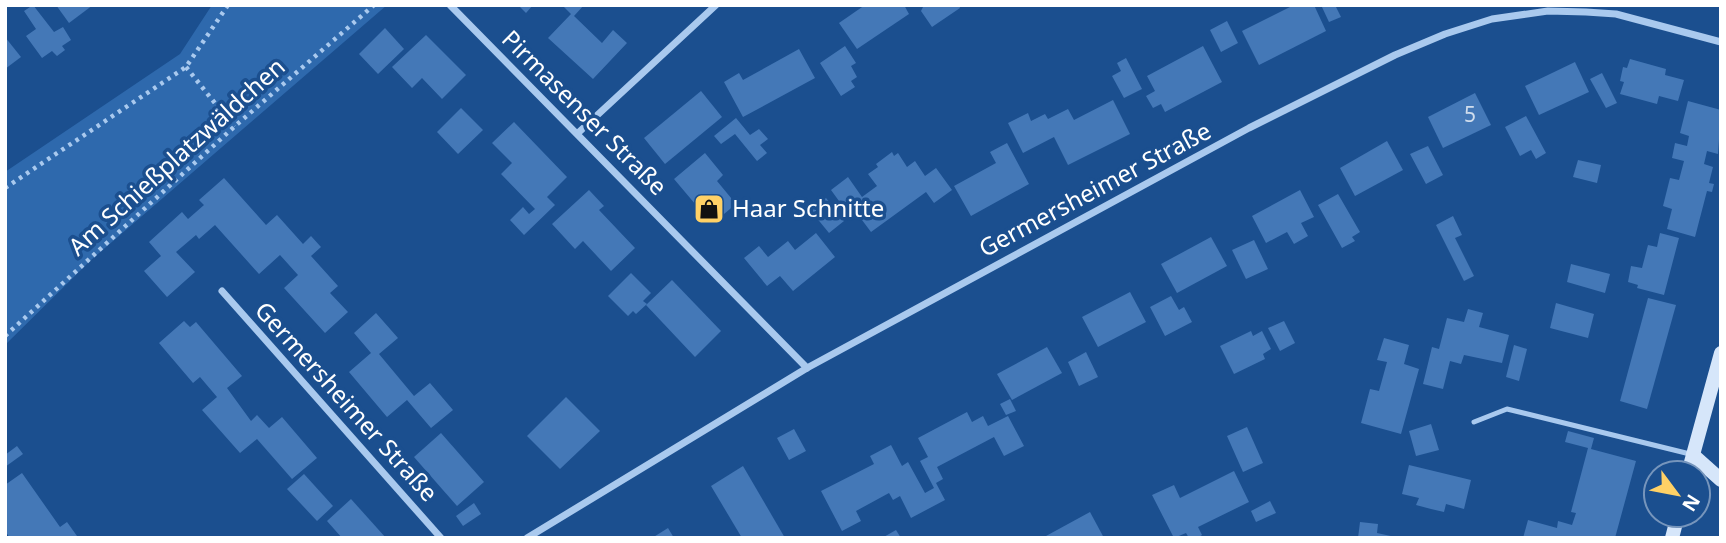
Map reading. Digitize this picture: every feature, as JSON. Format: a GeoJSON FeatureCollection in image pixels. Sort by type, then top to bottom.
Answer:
{"type":"FeatureCollection","features":[{"type":"Feature","properties":{"kind":"main road"},"geometry":{"type":"LineString","coordinates":[[1692,459],[1721,353]]}},
{"type":"Feature","properties":{"kind":"main road"},"geometry":{"type":"LineString","coordinates":[[1693,455],[1721,480]]}},
{"type":"Feature","properties":{"kind":"street","name":"Pirmasenser Straße"},"geometry":{"type":"LineString","coordinates":[[450,5],[579,133],[807,368]]}},
{"type":"Feature","properties":{"kind":"street"},"geometry":{"type":"LineString","coordinates":[[579,133],[716,5]]}},
{"type":"Feature","properties":{"kind":"street","name":"Germersheimer Straße"},"geometry":{"type":"LineString","coordinates":[[527,538],[807,368],[1249,128],[1395,55],[1445,34],[1492,19],[1548,11],[1615,9],[1721,42]]}},
{"type":"Feature","properties":{"kind":"street","name":"Germersheimer Straße"},"geometry":{"type":"LineString","coordinates":[[222,291],[441,538]]}},
{"type":"Feature","properties":{"kind":"lane"},"geometry":{"type":"LineString","coordinates":[[1474,422],[1507,409],[1693,455]]}},
{"type":"Feature","properties":{"kind":"path"},"geometry":{"type":"LineString","coordinates":[[5,188],[186,67],[228,5]]}},
{"type":"Feature","properties":{"kind":"path","name":"Am Schießplatzwäldchen"},"geometry":{"type":"LineString","coordinates":[[5,336],[233,127],[374,5]]}},
{"type":"Feature","properties":{"kind":"path"},"geometry":{"type":"LineString","coordinates":[[186,67],[233,127]]}},
{"type":"Feature","properties":{"kind":"shaded area"},"geometry":{"type":"Polygon","coordinates":[[[212,5],[387,5],[91,260],[5,345],[5,172],[180,54],[212,5]]]}},
{"type":"Feature","properties":{"kind":"building"},"geometry":{"type":"Polygon","coordinates":[[[33,5],[54,32],[63,27],[71,40],[62,46],[65,50],[57,56],[52,51],[42,58],[26,36],[36,29],[24,11],[33,5]]]}},
{"type":"Feature","properties":{"kind":"building"},"geometry":{"type":"Polygon","coordinates":[[[56,5],[93,5],[69,23],[56,5]]]}},
{"type":"Feature","properties":{"kind":"building"},"geometry":{"type":"Polygon","coordinates":[[[518,5],[533,5],[526,13],[518,5]]]}},
{"type":"Feature","properties":{"kind":"building"},"geometry":{"type":"Polygon","coordinates":[[[562,5],[584,5],[574,16],[602,43],[613,30],[627,43],[593,79],[548,38],[571,14],[562,5]]]}},
{"type":"Feature","properties":{"kind":"building"},"geometry":{"type":"Polygon","coordinates":[[[865,5],[904,5],[909,14],[857,49],[839,23],[865,5]]]}},
{"type":"Feature","properties":{"kind":"building"},"geometry":{"type":"Polygon","coordinates":[[[924,5],[959,5],[960,8],[932,27],[921,11],[924,5]]]}},
{"type":"Feature","properties":{"kind":"building"},"geometry":{"type":"Polygon","coordinates":[[[1294,5],[1314,5],[1326,31],[1259,65],[1242,31],[1294,5]]]}},
{"type":"Feature","properties":{"kind":"building"},"geometry":{"type":"Polygon","coordinates":[[[1321,5],[1335,5],[1341,17],[1329,22],[1321,5]]]}},
{"type":"Feature","properties":{"kind":"building"},"geometry":{"type":"Polygon","coordinates":[[[1227,21],[1238,43],[1221,52],[1210,30],[1227,21]]]}},
{"type":"Feature","properties":{"kind":"building"},"geometry":{"type":"Polygon","coordinates":[[[385,28],[404,49],[378,74],[359,54],[385,28]]]}},
{"type":"Feature","properties":{"kind":"building"},"geometry":{"type":"Polygon","coordinates":[[[426,35],[466,75],[442,99],[422,78],[412,88],[392,67],[426,35]]]}},
{"type":"Feature","properties":{"kind":"building"},"geometry":{"type":"Polygon","coordinates":[[[5,37],[21,57],[5,69],[5,37]]]}},
{"type":"Feature","properties":{"kind":"building"},"geometry":{"type":"Polygon","coordinates":[[[845,46],[856,63],[851,66],[857,77],[851,81],[855,87],[841,96],[820,63],[845,46]]]}},
{"type":"Feature","properties":{"kind":"building"},"geometry":{"type":"Polygon","coordinates":[[[1203,46],[1222,82],[1165,112],[1161,104],[1153,108],[1146,96],[1155,91],[1147,76],[1203,46]]]}},
{"type":"Feature","properties":{"kind":"building"},"geometry":{"type":"Polygon","coordinates":[[[799,49],[815,78],[743,117],[724,82],[739,73],[743,80],[799,49]]]}},
{"type":"Feature","properties":{"kind":"building"},"geometry":{"type":"Polygon","coordinates":[[[1126,58],[1142,89],[1124,98],[1112,76],[1121,71],[1117,63],[1126,58]]]}},
{"type":"Feature","properties":{"kind":"building"},"geometry":{"type":"Polygon","coordinates":[[[1630,59],[1666,69],[1665,75],[1684,80],[1678,101],[1659,96],[1657,104],[1620,94],[1624,82],[1620,81],[1623,67],[1627,68],[1630,59]]]}},
{"type":"Feature","properties":{"kind":"building"},"geometry":{"type":"Polygon","coordinates":[[[1575,62],[1589,92],[1539,115],[1525,86],[1575,62]]]}},
{"type":"Feature","properties":{"kind":"building"},"geometry":{"type":"Polygon","coordinates":[[[1602,73],[1617,103],[1606,108],[1590,79],[1602,73]]]}},
{"type":"Feature","properties":{"kind":"building"},"geometry":{"type":"Polygon","coordinates":[[[701,91],[722,117],[665,164],[644,138],[701,91]]]}},
{"type":"Feature","properties":{"kind":"building"},"geometry":{"type":"Polygon","coordinates":[[[1475,93],[1491,125],[1443,148],[1428,117],[1475,93]]]}},
{"type":"Feature","properties":{"kind":"building"},"geometry":{"type":"Polygon","coordinates":[[[1113,100],[1130,134],[1068,165],[1054,137],[1023,153],[1008,123],[1028,113],[1031,121],[1045,114],[1048,119],[1068,109],[1074,120],[1113,100]]]}},
{"type":"Feature","properties":{"kind":"building"},"geometry":{"type":"Polygon","coordinates":[[[1688,101],[1721,110],[1718,154],[1707,151],[1704,164],[1713,167],[1709,183],[1714,184],[1712,192],[1707,191],[1695,237],[1667,229],[1672,209],[1663,206],[1670,178],[1679,180],[1684,161],[1672,158],[1675,143],[1687,146],[1689,136],[1680,133],[1688,101]]]}},
{"type":"Feature","properties":{"kind":"building"},"geometry":{"type":"Polygon","coordinates":[[[461,108],[483,130],[458,154],[437,132],[461,108]]]}},
{"type":"Feature","properties":{"kind":"building"},"geometry":{"type":"Polygon","coordinates":[[[1526,116],[1546,153],[1536,159],[1531,150],[1520,156],[1505,127],[1526,116]]]}},
{"type":"Feature","properties":{"kind":"building"},"geometry":{"type":"Polygon","coordinates":[[[736,118],[750,135],[759,129],[768,139],[760,145],[767,153],[757,161],[735,134],[721,144],[714,136],[736,118]]]}},
{"type":"Feature","properties":{"kind":"building"},"geometry":{"type":"Polygon","coordinates":[[[514,122],[567,177],[547,197],[555,205],[524,235],[510,220],[523,207],[529,214],[535,209],[501,174],[512,163],[492,143],[514,122]]]}},
{"type":"Feature","properties":{"kind":"building"},"geometry":{"type":"Polygon","coordinates":[[[1387,141],[1403,170],[1355,196],[1340,168],[1387,141]]]}},
{"type":"Feature","properties":{"kind":"building"},"geometry":{"type":"Polygon","coordinates":[[[1007,143],[1029,184],[971,216],[954,186],[996,163],[990,152],[1007,143]]]}},
{"type":"Feature","properties":{"kind":"building"},"geometry":{"type":"Polygon","coordinates":[[[1428,146],[1443,175],[1426,184],[1410,154],[1428,146]]]}},
{"type":"Feature","properties":{"kind":"building"},"geometry":{"type":"Polygon","coordinates":[[[892,152],[894,156],[898,153],[907,167],[915,161],[925,176],[936,168],[952,190],[934,203],[926,192],[871,232],[853,208],[847,212],[831,190],[848,177],[862,197],[877,186],[868,174],[892,152]]]}},
{"type":"Feature","properties":{"kind":"building"},"geometry":{"type":"Polygon","coordinates":[[[705,153],[723,175],[717,181],[736,204],[712,224],[674,179],[705,153]]]}},
{"type":"Feature","properties":{"kind":"building"},"geometry":{"type":"Polygon","coordinates":[[[1578,160],[1601,165],[1597,183],[1573,177],[1578,160]]]}},
{"type":"Feature","properties":{"kind":"building"},"geometry":{"type":"Polygon","coordinates":[[[224,178],[266,225],[277,215],[303,244],[311,236],[321,247],[311,256],[338,286],[330,293],[348,312],[325,333],[284,288],[298,275],[280,255],[259,274],[215,225],[199,239],[196,235],[176,252],[195,272],[167,297],[144,271],[161,256],[149,242],[182,212],[188,219],[204,205],[199,200],[224,178]]]}},
{"type":"Feature","properties":{"kind":"building"},"geometry":{"type":"Polygon","coordinates":[[[589,190],[604,206],[599,210],[635,248],[611,271],[583,241],[575,249],[552,224],[589,190]]]}},
{"type":"Feature","properties":{"kind":"building"},"geometry":{"type":"Polygon","coordinates":[[[1300,190],[1314,217],[1301,223],[1308,236],[1294,244],[1287,232],[1266,243],[1252,216],[1300,190]]]}},
{"type":"Feature","properties":{"kind":"building"},"geometry":{"type":"Polygon","coordinates":[[[1338,194],[1360,232],[1352,237],[1355,241],[1342,248],[1318,205],[1338,194]]]}},
{"type":"Feature","properties":{"kind":"building"},"geometry":{"type":"Polygon","coordinates":[[[826,198],[844,221],[829,233],[811,211],[826,198]]]}},
{"type":"Feature","properties":{"kind":"building"},"geometry":{"type":"Polygon","coordinates":[[[1453,216],[1462,235],[1455,238],[1474,276],[1464,281],[1436,225],[1453,216]]]}},
{"type":"Feature","properties":{"kind":"building"},"geometry":{"type":"Polygon","coordinates":[[[816,233],[835,257],[793,291],[780,276],[767,286],[744,258],[759,246],[768,257],[788,241],[795,250],[816,233]]]}},
{"type":"Feature","properties":{"kind":"building"},"geometry":{"type":"Polygon","coordinates":[[[1660,233],[1679,238],[1664,295],[1637,288],[1638,285],[1628,282],[1631,266],[1642,268],[1648,245],[1657,247],[1660,233]]]}},
{"type":"Feature","properties":{"kind":"building"},"geometry":{"type":"Polygon","coordinates":[[[1211,237],[1227,266],[1177,293],[1161,264],[1211,237]]]}},
{"type":"Feature","properties":{"kind":"building"},"geometry":{"type":"Polygon","coordinates":[[[1254,240],[1268,269],[1246,279],[1232,250],[1254,240]]]}},
{"type":"Feature","properties":{"kind":"building"},"geometry":{"type":"Polygon","coordinates":[[[1571,264],[1610,274],[1605,293],[1567,282],[1571,264]]]}},
{"type":"Feature","properties":{"kind":"building"},"geometry":{"type":"Polygon","coordinates":[[[631,273],[651,293],[643,301],[647,304],[636,314],[633,311],[628,316],[608,296],[631,273]]]}},
{"type":"Feature","properties":{"kind":"building"},"geometry":{"type":"Polygon","coordinates":[[[672,280],[721,331],[695,357],[646,305],[672,280]]]}},
{"type":"Feature","properties":{"kind":"building"},"geometry":{"type":"Polygon","coordinates":[[[1130,292],[1146,322],[1098,347],[1082,317],[1130,292]]]}},
{"type":"Feature","properties":{"kind":"building"},"geometry":{"type":"Polygon","coordinates":[[[1171,296],[1179,310],[1184,307],[1192,322],[1165,336],[1150,307],[1171,296]]]}},
{"type":"Feature","properties":{"kind":"building"},"geometry":{"type":"Polygon","coordinates":[[[1648,298],[1676,305],[1647,409],[1620,401],[1648,298]]]}},
{"type":"Feature","properties":{"kind":"building"},"geometry":{"type":"Polygon","coordinates":[[[1556,303],[1594,314],[1588,338],[1550,328],[1556,303]]]}},
{"type":"Feature","properties":{"kind":"building"},"geometry":{"type":"Polygon","coordinates":[[[1468,309],[1483,313],[1479,327],[1509,335],[1502,363],[1464,355],[1461,364],[1450,361],[1443,389],[1423,384],[1432,347],[1439,349],[1447,318],[1464,322],[1468,309]]]}},
{"type":"Feature","properties":{"kind":"building"},"geometry":{"type":"Polygon","coordinates":[[[376,313],[398,338],[379,354],[414,396],[430,383],[453,410],[431,428],[407,400],[387,417],[349,372],[371,353],[354,333],[376,313]]]}},
{"type":"Feature","properties":{"kind":"building"},"geometry":{"type":"Polygon","coordinates":[[[184,321],[190,327],[196,322],[242,376],[227,388],[251,421],[257,415],[269,428],[282,417],[317,458],[292,479],[257,439],[240,453],[202,410],[217,397],[200,377],[193,383],[159,343],[184,321]]]}},
{"type":"Feature","properties":{"kind":"building"},"geometry":{"type":"Polygon","coordinates":[[[1284,321],[1295,343],[1280,351],[1268,328],[1284,321]]]}},
{"type":"Feature","properties":{"kind":"building"},"geometry":{"type":"Polygon","coordinates":[[[1251,331],[1253,336],[1262,331],[1271,349],[1263,354],[1265,359],[1234,374],[1220,346],[1251,331]]]}},
{"type":"Feature","properties":{"kind":"building"},"geometry":{"type":"Polygon","coordinates":[[[1384,338],[1409,345],[1404,364],[1419,369],[1401,434],[1361,423],[1370,389],[1379,391],[1387,362],[1377,360],[1384,338]]]}},
{"type":"Feature","properties":{"kind":"building"},"geometry":{"type":"Polygon","coordinates":[[[1514,345],[1527,349],[1519,381],[1506,377],[1514,345]]]}},
{"type":"Feature","properties":{"kind":"building"},"geometry":{"type":"Polygon","coordinates":[[[1047,347],[1062,373],[1012,400],[997,374],[1047,347]]]}},
{"type":"Feature","properties":{"kind":"building"},"geometry":{"type":"Polygon","coordinates":[[[1086,352],[1098,377],[1079,386],[1068,362],[1086,352]]]}},
{"type":"Feature","properties":{"kind":"building"},"geometry":{"type":"Polygon","coordinates":[[[566,397],[600,431],[560,469],[527,436],[566,397]]]}},
{"type":"Feature","properties":{"kind":"building"},"geometry":{"type":"Polygon","coordinates":[[[1010,399],[1016,411],[1006,415],[1000,404],[1010,399]]]}},
{"type":"Feature","properties":{"kind":"building"},"geometry":{"type":"Polygon","coordinates":[[[967,412],[972,422],[983,416],[988,426],[1008,416],[1024,446],[1004,456],[994,437],[937,467],[943,479],[936,483],[945,500],[911,518],[900,496],[893,500],[889,493],[856,511],[861,521],[842,531],[821,491],[874,464],[870,456],[891,445],[902,466],[908,462],[925,493],[934,488],[920,461],[928,457],[918,438],[967,412]]]}},
{"type":"Feature","properties":{"kind":"building"},"geometry":{"type":"Polygon","coordinates":[[[1431,424],[1439,450],[1416,456],[1409,431],[1431,424]]]}},
{"type":"Feature","properties":{"kind":"building"},"geometry":{"type":"Polygon","coordinates":[[[1247,427],[1263,463],[1243,472],[1227,436],[1247,427]]]}},
{"type":"Feature","properties":{"kind":"building"},"geometry":{"type":"Polygon","coordinates":[[[794,429],[806,451],[789,460],[777,438],[794,429]]]}},
{"type":"Feature","properties":{"kind":"building"},"geometry":{"type":"Polygon","coordinates":[[[1568,431],[1594,438],[1591,449],[1636,461],[1615,538],[1523,538],[1528,520],[1557,528],[1558,521],[1572,525],[1576,513],[1571,512],[1588,448],[1565,442],[1568,431]]]}},
{"type":"Feature","properties":{"kind":"building"},"geometry":{"type":"Polygon","coordinates":[[[441,433],[484,482],[457,506],[414,457],[441,433]]]}},
{"type":"Feature","properties":{"kind":"building"},"geometry":{"type":"Polygon","coordinates":[[[17,446],[23,454],[5,467],[5,455],[17,446]]]}},
{"type":"Feature","properties":{"kind":"building"},"geometry":{"type":"Polygon","coordinates":[[[1409,465],[1471,480],[1464,509],[1446,504],[1444,512],[1431,509],[1416,505],[1419,498],[1402,494],[1409,465]]]}},
{"type":"Feature","properties":{"kind":"building"},"geometry":{"type":"Polygon","coordinates":[[[743,466],[785,538],[742,538],[711,486],[743,466]]]}},
{"type":"Feature","properties":{"kind":"building"},"geometry":{"type":"Polygon","coordinates":[[[1234,471],[1249,502],[1198,527],[1202,535],[1197,538],[1189,538],[1186,533],[1174,538],[1152,495],[1174,485],[1180,498],[1234,471]]]}},
{"type":"Feature","properties":{"kind":"building"},"geometry":{"type":"Polygon","coordinates":[[[22,473],[60,527],[67,522],[77,536],[10,538],[5,531],[5,485],[22,473]]]}},
{"type":"Feature","properties":{"kind":"building"},"geometry":{"type":"Polygon","coordinates":[[[304,474],[333,506],[317,521],[287,489],[304,474]]]}},
{"type":"Feature","properties":{"kind":"building"},"geometry":{"type":"Polygon","coordinates":[[[351,499],[386,538],[342,538],[327,521],[351,499]]]}},
{"type":"Feature","properties":{"kind":"building"},"geometry":{"type":"Polygon","coordinates":[[[1270,501],[1276,513],[1256,522],[1251,511],[1270,501]]]}},
{"type":"Feature","properties":{"kind":"building"},"geometry":{"type":"Polygon","coordinates":[[[474,503],[481,514],[463,526],[456,516],[474,503]]]}},
{"type":"Feature","properties":{"kind":"building"},"geometry":{"type":"Polygon","coordinates":[[[1090,512],[1104,538],[1047,538],[1046,536],[1090,512]]]}},
{"type":"Feature","properties":{"kind":"building"},"geometry":{"type":"Polygon","coordinates":[[[1360,522],[1378,524],[1377,533],[1400,538],[1358,538],[1360,522]]]}},
{"type":"Feature","properties":{"kind":"building"},"geometry":{"type":"Polygon","coordinates":[[[668,528],[674,538],[652,538],[668,528]]]}},
{"type":"Feature","properties":{"kind":"building"},"geometry":{"type":"Polygon","coordinates":[[[896,530],[901,538],[882,538],[896,530]]]}},
{"type":"Feature","properties":{"kind":"place","name":"Haar Schnitte"},"geometry":{"type":"Point","coordinates":[709,209]}}]}
